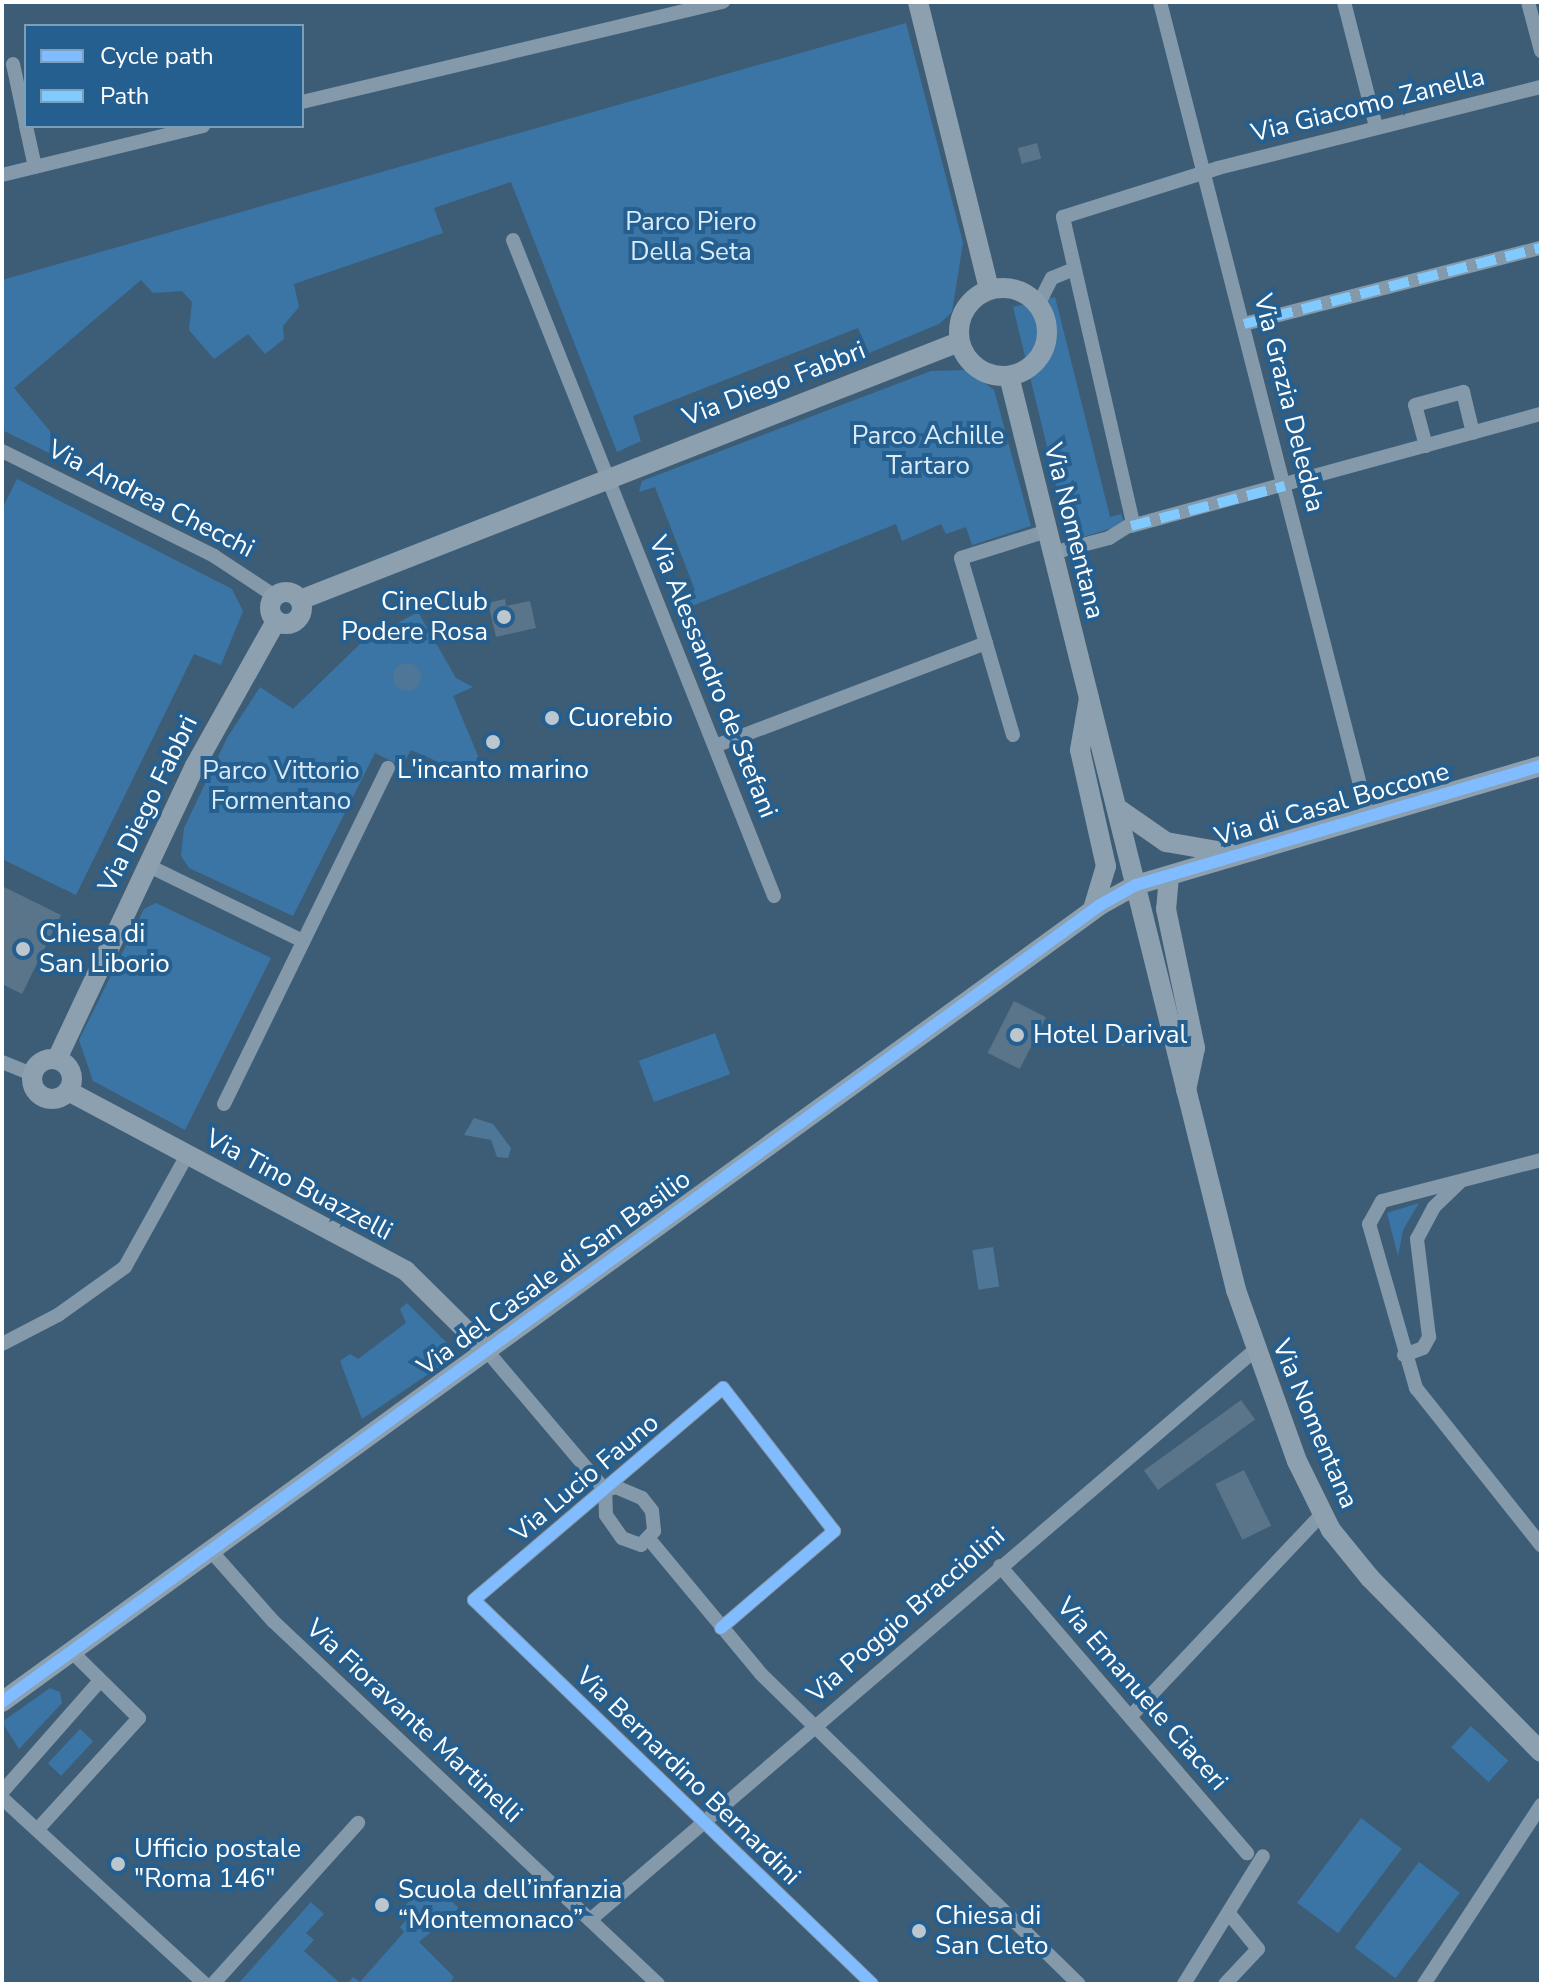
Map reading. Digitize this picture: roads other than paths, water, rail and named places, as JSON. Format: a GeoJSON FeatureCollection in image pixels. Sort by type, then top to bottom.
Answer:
{"type":"FeatureCollection","features":[{"type":"Feature","properties":{"kind":"street"},"geometry":{"type":"LineString","coordinates":[[304,102],[723,2]]}},
{"type":"Feature","properties":{"kind":"street"},"geometry":{"type":"LineString","coordinates":[[918,2],[989,289]]}},
{"type":"Feature","properties":{"kind":"street","name":"Via Grazia Deledda"},"geometry":{"type":"LineString","coordinates":[[1160,2],[1208,172],[1368,816]]}},
{"type":"Feature","properties":{"kind":"street"},"geometry":{"type":"LineString","coordinates":[[1344,2],[1376,127]]}},
{"type":"Feature","properties":{"kind":"street"},"geometry":{"type":"LineString","coordinates":[[1528,2],[1541,51]]}},
{"type":"Feature","properties":{"kind":"street"},"geometry":{"type":"LineString","coordinates":[[13,64],[24,116]]}},
{"type":"Feature","properties":{"kind":"street","name":"Via Giacomo Zanella"},"geometry":{"type":"LineString","coordinates":[[1074,269],[1063,217],[1208,172],[1541,87]]}},
{"type":"Feature","properties":{"kind":"street"},"geometry":{"type":"LineString","coordinates":[[27,128],[35,167]]}},
{"type":"Feature","properties":{"kind":"street"},"geometry":{"type":"LineString","coordinates":[[2,175],[195,128]]}},
{"type":"Feature","properties":{"kind":"street"},"geometry":{"type":"LineString","coordinates":[[513,240],[607,476]]}},
{"type":"Feature","properties":{"kind":"street"},"geometry":{"type":"LineString","coordinates":[[1244,324],[1541,248]]}},
{"type":"Feature","properties":{"kind":"street"},"geometry":{"type":"LineString","coordinates":[[1038,305],[1052,278],[1074,269],[1131,526]]}},
{"type":"Feature","properties":{"kind":"street"},"geometry":{"type":"LineString","coordinates":[[1011,288],[1038,305],[1046,324],[1045,345],[1034,363],[1009,376],[975,366],[959,342],[965,309],[989,289],[1011,288]]}},
{"type":"Feature","properties":{"kind":"street","name":"Via Diego Fabbri"},"geometry":{"type":"LineString","coordinates":[[300,600],[607,476],[959,342]]}},
{"type":"Feature","properties":{"kind":"street","name":"Via Nomentana"},"geometry":{"type":"LineString","coordinates":[[1009,376],[1186,1090],[1255,1350],[1322,1514],[1380,1589],[1541,1752]]}},
{"type":"Feature","properties":{"kind":"street"},"geometry":{"type":"LineString","coordinates":[[1426,446],[1415,405],[1463,392],[1473,433]]}},
{"type":"Feature","properties":{"kind":"street"},"geometry":{"type":"LineString","coordinates":[[1052,553],[1131,526],[1541,414]]}},
{"type":"Feature","properties":{"kind":"street","name":"Via Andrea Checchi"},"geometry":{"type":"LineString","coordinates":[[2,451],[221,560],[275,596]]}},
{"type":"Feature","properties":{"kind":"street","name":"Via Alessandro de Stefani"},"geometry":{"type":"LineString","coordinates":[[607,476],[774,896]]}},
{"type":"Feature","properties":{"kind":"street"},"geometry":{"type":"LineString","coordinates":[[1013,735],[961,558],[1047,531]]}},
{"type":"Feature","properties":{"kind":"street"},"geometry":{"type":"LineString","coordinates":[[288,592],[300,600],[295,621],[276,621],[270,611],[275,596],[288,592]]}},
{"type":"Feature","properties":{"kind":"street","name":"Via Diego Fabbri"},"geometry":{"type":"LineString","coordinates":[[57,1059],[147,865],[234,689],[276,621]]}},
{"type":"Feature","properties":{"kind":"street"},"geometry":{"type":"LineString","coordinates":[[715,746],[986,643]]}},
{"type":"Feature","properties":{"kind":"street","name":"Via Nomentana"},"geometry":{"type":"LineString","coordinates":[[1089,698],[1080,750],[1106,866],[1093,909]]}},
{"type":"Feature","properties":{"kind":"street","name":"Via di Casal Boccone"},"geometry":{"type":"LineString","coordinates":[[1136,885],[1541,766]]}},
{"type":"Feature","properties":{"kind":"street"},"geometry":{"type":"LineString","coordinates":[[224,1104],[388,768]]}},
{"type":"Feature","properties":{"kind":"street","name":"Via di Casal Boccone"},"geometry":{"type":"LineString","coordinates":[[1116,806],[1166,842],[1237,854]]}},
{"type":"Feature","properties":{"kind":"street"},"geometry":{"type":"LineString","coordinates":[[147,865],[303,941]]}},
{"type":"Feature","properties":{"kind":"street","name":"Via Nomentana"},"geometry":{"type":"LineString","coordinates":[[1169,876],[1165,903],[1195,1048],[1186,1090]]}},
{"type":"Feature","properties":{"kind":"street","name":"Via del Casale di San Basilio"},"geometry":{"type":"LineString","coordinates":[[2,1702],[1093,909],[1136,885]]}},
{"type":"Feature","properties":{"kind":"street"},"geometry":{"type":"LineString","coordinates":[[57,1059],[70,1071],[68,1091],[45,1098],[33,1087],[32,1074],[46,1060],[57,1059]]}},
{"type":"Feature","properties":{"kind":"street"},"geometry":{"type":"LineString","coordinates":[[2,1062],[32,1074]]}},
{"type":"Feature","properties":{"kind":"street","name":"Via Tino Buazzelli"},"geometry":{"type":"LineString","coordinates":[[68,1091],[406,1271],[487,1351]]}},
{"type":"Feature","properties":{"kind":"street"},"geometry":{"type":"LineString","coordinates":[[2,1344],[58,1315],[125,1267],[187,1155]]}},
{"type":"Feature","properties":{"kind":"street"},"geometry":{"type":"LineString","coordinates":[[1541,1160],[1465,1178],[1372,1210],[1369,1227],[1404,1355],[1419,1393],[1541,1545]]}},
{"type":"Feature","properties":{"kind":"street"},"geometry":{"type":"LineString","coordinates":[[1404,1355],[1423,1348],[1429,1337],[1417,1239],[1434,1207],[1465,1178]]}},
{"type":"Feature","properties":{"kind":"street","name":"Via Poggio Bracciolini"},"geometry":{"type":"LineString","coordinates":[[590,1920],[1255,1350]]}},
{"type":"Feature","properties":{"kind":"street"},"geometry":{"type":"LineString","coordinates":[[487,1351],[605,1490],[603,1508],[622,1538],[636,1545],[649,1539],[656,1522],[642,1498],[623,1489],[605,1490]]}},
{"type":"Feature","properties":{"kind":"street","name":"Via Lucio Fauno"},"geometry":{"type":"LineString","coordinates":[[474,1600],[723,1388],[834,1531],[721,1628]]}},
{"type":"Feature","properties":{"kind":"street"},"geometry":{"type":"LineString","coordinates":[[1131,1716],[1322,1514]]}},
{"type":"Feature","properties":{"kind":"street"},"geometry":{"type":"LineString","coordinates":[[649,1539],[721,1628],[813,1727],[1079,1984]]}},
{"type":"Feature","properties":{"kind":"street","name":"Via Fioravante Martinelli"},"geometry":{"type":"LineString","coordinates":[[211,1551],[273,1621],[658,1984]]}},
{"type":"Feature","properties":{"kind":"street","name":"Via Emanuele Ciaceri"},"geometry":{"type":"LineString","coordinates":[[1000,1566],[1247,1853]]}},
{"type":"Feature","properties":{"kind":"street","name":"Via Bernardino Bernardini"},"geometry":{"type":"LineString","coordinates":[[474,1600],[872,1984]]}},
{"type":"Feature","properties":{"kind":"street"},"geometry":{"type":"LineString","coordinates":[[38,1829],[139,1718],[72,1652]]}},
{"type":"Feature","properties":{"kind":"street"},"geometry":{"type":"LineString","coordinates":[[2,1792],[100,1681]]}},
{"type":"Feature","properties":{"kind":"street"},"geometry":{"type":"LineString","coordinates":[[2,1798],[205,1984]]}},
{"type":"Feature","properties":{"kind":"street"},"geometry":{"type":"LineString","coordinates":[[1424,1984],[1541,1805]]}},
{"type":"Feature","properties":{"kind":"street"},"geometry":{"type":"LineString","coordinates":[[213,1984],[358,1823]]}},
{"type":"Feature","properties":{"kind":"street"},"geometry":{"type":"LineString","coordinates":[[1184,1984],[1231,1916],[1263,1856]]}},
{"type":"Feature","properties":{"kind":"street"},"geometry":{"type":"LineString","coordinates":[[1225,1984],[1258,1949],[1231,1916]]}},
{"type":"Feature","properties":{"kind":"place","name":"CineClub Podere Rosa"},"geometry":{"type":"Point","coordinates":[504,617]}},
{"type":"Feature","properties":{"kind":"place","name":"Cuorebio"},"geometry":{"type":"Point","coordinates":[552,718]}},
{"type":"Feature","properties":{"kind":"place","name":"L'incanto marino"},"geometry":{"type":"Point","coordinates":[493,742]}},
{"type":"Feature","properties":{"kind":"place","name":"Chiesa di San Liborio"},"geometry":{"type":"Point","coordinates":[23,949]}},
{"type":"Feature","properties":{"kind":"place","name":"Hotel Darival"},"geometry":{"type":"Point","coordinates":[1017,1035]}},
{"type":"Feature","properties":{"kind":"place","name":"Ufficio postale \"Roma 146\""},"geometry":{"type":"Point","coordinates":[118,1864]}},
{"type":"Feature","properties":{"kind":"place","name":"Scuola dell’infanzia “Montemonaco”"},"geometry":{"type":"Point","coordinates":[382,1905]}},
{"type":"Feature","properties":{"kind":"place","name":"Chiesa di San Cleto"},"geometry":{"type":"Point","coordinates":[919,1931]}},
{"type":"Feature","properties":{"kind":"park label","name":"Parco Piero Della Seta"},"geometry":{"type":"Point","coordinates":[691,237]}},
{"type":"Feature","properties":{"kind":"park label","name":"Parco Achille Tartaro"},"geometry":{"type":"Point","coordinates":[928,451]}},
{"type":"Feature","properties":{"kind":"park label","name":"Parco Vittorio Formentano"},"geometry":{"type":"Point","coordinates":[281,786]}}]}
